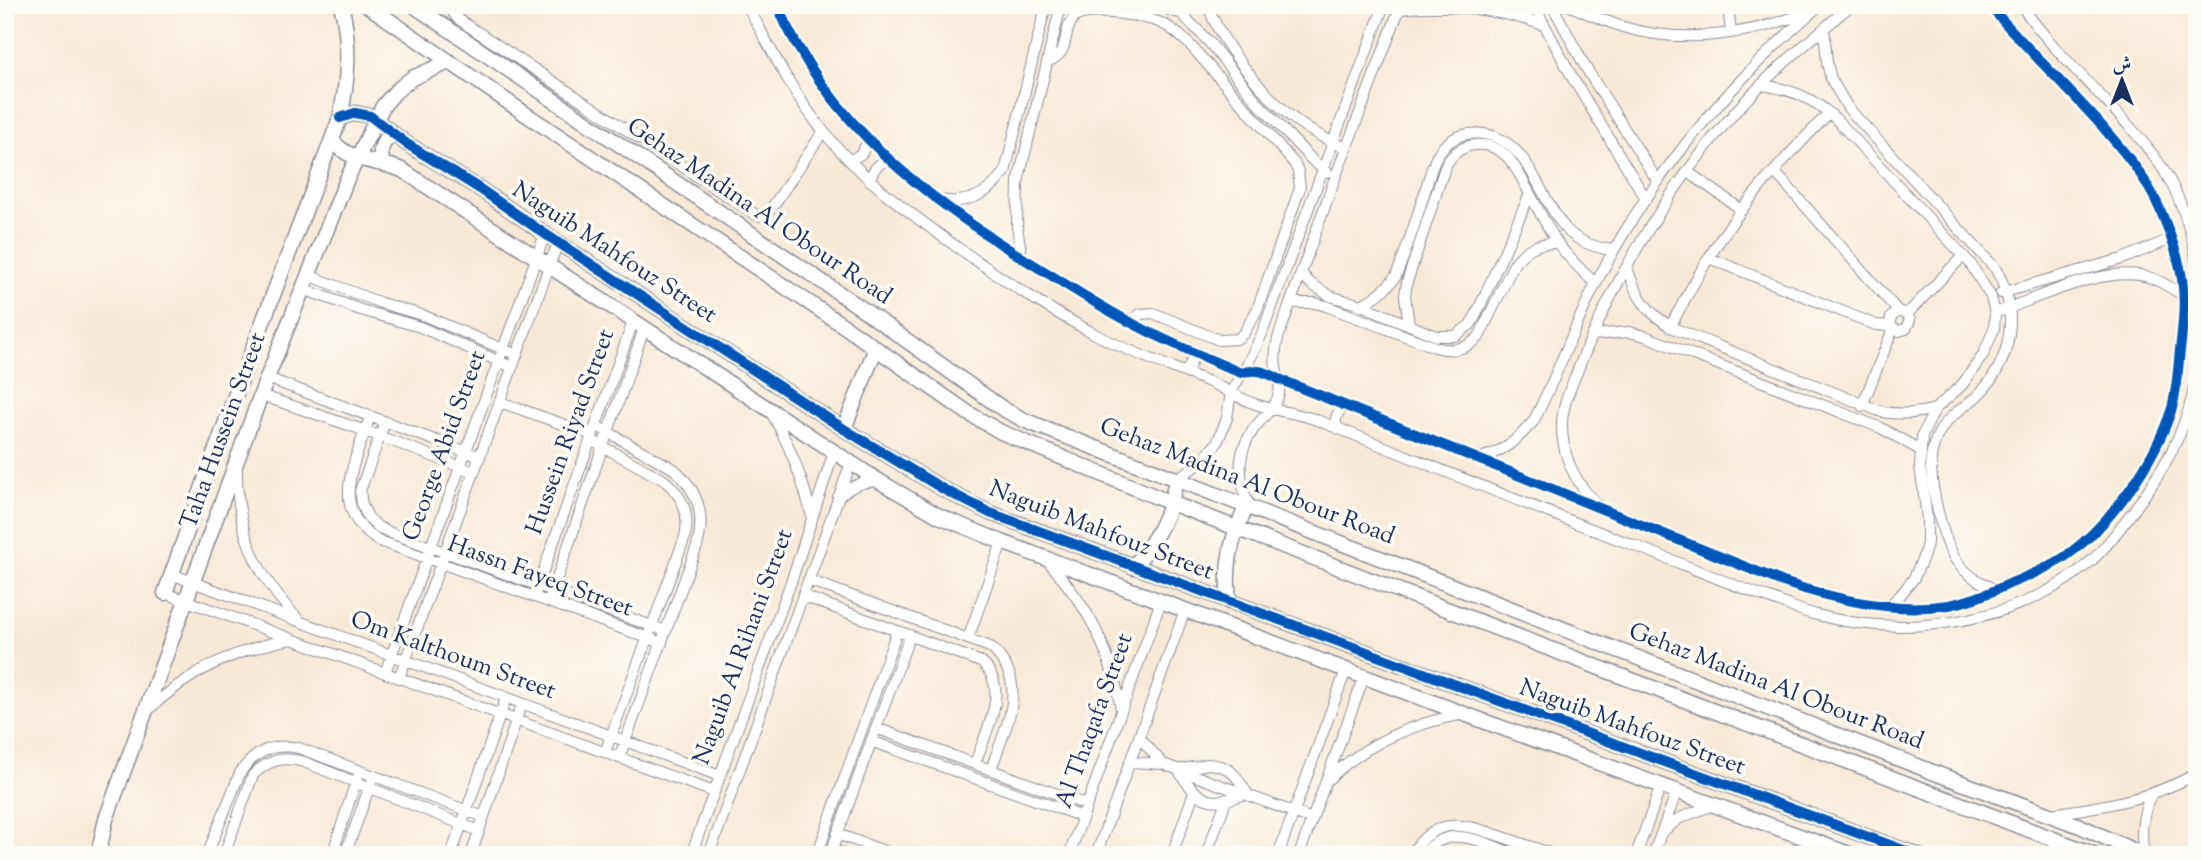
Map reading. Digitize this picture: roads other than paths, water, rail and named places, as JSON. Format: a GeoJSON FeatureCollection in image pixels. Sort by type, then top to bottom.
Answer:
{"type":"FeatureCollection","features":[{"type":"Feature","properties":{"kind":"street","name":"Taha Hussein Street"},"geometry":{"type":"LineString","coordinates":[[165,593],[238,388],[340,118],[347,86],[348,51],[341,5]]}},
{"type":"Feature","properties":{"kind":"street","name":"Gehaz Madina Al Obour Road"},"geometry":{"type":"LineString","coordinates":[[367,5],[847,328],[968,414],[992,427],[1171,503],[2096,855]]}},
{"type":"Feature","properties":{"kind":"street"},"geometry":{"type":"LineString","coordinates":[[448,5],[457,18],[467,25],[756,215],[763,216],[769,212],[823,132]]}},
{"type":"Feature","properties":{"kind":"street"},"geometry":{"type":"LineString","coordinates":[[747,5],[776,60],[823,132],[870,181],[929,227],[1032,298],[1097,336],[1250,402],[1302,414],[1810,614],[1862,624],[1951,622],[1996,612],[2057,585],[2089,563],[2109,542],[2152,486],[2171,454],[2189,411],[2197,374]]}},
{"type":"Feature","properties":{"kind":"street"},"geometry":{"type":"LineString","coordinates":[[777,5],[810,66],[847,117],[889,160],[936,199],[1022,257],[1130,323],[1241,373],[1258,370],[1783,582],[1824,596],[1888,606],[1948,605],[1971,600],[2064,557],[2085,540],[2123,497],[2163,432],[2172,405],[2185,298],[2171,239],[2155,198],[2127,156],[2088,110],[1989,5]]}},
{"type":"Feature","properties":{"kind":"street"},"geometry":{"type":"LineString","coordinates":[[936,199],[962,201],[975,197],[997,182],[1005,172],[1046,5]]}},
{"type":"Feature","properties":{"kind":"street"},"geometry":{"type":"LineString","coordinates":[[1022,257],[1017,227],[1018,182],[1060,5]]}},
{"type":"Feature","properties":{"kind":"street"},"geometry":{"type":"LineString","coordinates":[[1161,5],[1168,11],[1181,13],[1198,5]]}},
{"type":"Feature","properties":{"kind":"street"},"geometry":{"type":"LineString","coordinates":[[1208,5],[1222,37],[1250,73],[1289,115],[1310,130],[1346,148]]}},
{"type":"Feature","properties":{"kind":"street"},"geometry":{"type":"LineString","coordinates":[[1133,567],[1153,541],[1171,503],[1177,479],[1199,464],[1217,443],[1227,418],[1231,392],[1255,349],[1384,5]]}},
{"type":"Feature","properties":{"kind":"street"},"geometry":{"type":"LineString","coordinates":[[1534,5],[1572,77],[1646,199]]}},
{"type":"Feature","properties":{"kind":"street"},"geometry":{"type":"LineString","coordinates":[[1552,5],[1586,68],[1658,182]]}},
{"type":"Feature","properties":{"kind":"street"},"geometry":{"type":"LineString","coordinates":[[1568,5],[1625,27],[1667,34],[1707,36],[1749,31],[1788,20],[1819,6]]}},
{"type":"Feature","properties":{"kind":"street"},"geometry":{"type":"LineString","coordinates":[[1728,5],[1731,33]]}},
{"type":"Feature","properties":{"kind":"street"},"geometry":{"type":"LineString","coordinates":[[1601,509],[1579,485],[1569,463],[1563,439],[1564,407],[1592,335],[1645,236],[1688,172],[1737,110],[1851,5]]}},
{"type":"Feature","properties":{"kind":"street"},"geometry":{"type":"LineString","coordinates":[[2021,5],[2039,30],[2159,163],[2187,221],[2197,262]]}},
{"type":"Feature","properties":{"kind":"street","name":"Gehaz Madina Al Obour Road"},"geometry":{"type":"LineString","coordinates":[[416,6],[861,308],[1003,409],[1026,421],[2080,827],[2143,855]]}},
{"type":"Feature","properties":{"kind":"street"},"geometry":{"type":"LineString","coordinates":[[1229,601],[1227,570],[1237,527],[1248,505],[1240,473],[1245,443],[1252,430],[1277,401],[1280,392],[1276,369],[1277,344],[1335,178],[1400,7],[1458,6],[1488,9],[1545,25]]}},
{"type":"Feature","properties":{"kind":"street"},"geometry":{"type":"LineString","coordinates":[[1477,459],[1498,453],[1517,439],[1533,422],[1596,284],[1628,226],[1658,182],[1725,96],[1783,36],[1819,6]]}},
{"type":"Feature","properties":{"kind":"street"},"geometry":{"type":"LineString","coordinates":[[1047,62],[1060,55],[1071,23],[1080,14],[1094,12],[1143,17],[1162,23],[1178,33],[1192,47],[1294,163],[1298,171],[1300,188],[1257,310],[1244,334],[1237,339],[1219,340],[1153,313],[1140,314],[1130,323]]}},
{"type":"Feature","properties":{"kind":"street"},"geometry":{"type":"LineString","coordinates":[[1181,13],[1202,34],[1258,103],[1322,169],[1335,178]]}},
{"type":"Feature","properties":{"kind":"street"},"geometry":{"type":"LineString","coordinates":[[1824,28],[1831,79],[1843,101],[1995,268],[2007,291],[2010,308],[2008,341],[1991,379],[1975,397],[1949,418],[1939,432],[1930,466],[1928,530],[1924,555],[1914,578],[1888,606]]}},
{"type":"Feature","properties":{"kind":"street","name":"Taha Hussein Street"},"geometry":{"type":"LineString","coordinates":[[98,855],[106,819],[260,395],[346,178],[383,107],[412,78],[449,62]]}},
{"type":"Feature","properties":{"kind":"street"},"geometry":{"type":"LineString","coordinates":[[1762,85],[1796,92],[1829,113],[1963,256],[1991,297],[1995,313],[1994,329],[1983,355],[1962,386],[1936,409],[1925,429],[1920,450],[1928,484],[1951,553],[1971,576],[1997,590]]}},
{"type":"Feature","properties":{"kind":"street"},"geometry":{"type":"LineString","coordinates":[[557,135],[571,112]]}},
{"type":"Feature","properties":{"kind":"street"},"geometry":{"type":"LineString","coordinates":[[340,118],[355,113],[376,120]]}},
{"type":"Feature","properties":{"kind":"street"},"geometry":{"type":"LineString","coordinates":[[1670,327],[1709,258],[1742,210],[1774,171],[1829,113]]}},
{"type":"Feature","properties":{"kind":"street","name":"Naguib Mahfouz Street"},"geometry":{"type":"LineString","coordinates":[[376,120],[844,429],[943,489],[990,513],[1917,855]]}},
{"type":"Feature","properties":{"kind":"street"},"geometry":{"type":"LineString","coordinates":[[383,163],[380,155],[382,146],[386,139],[394,134]]}},
{"type":"Feature","properties":{"kind":"street"},"geometry":{"type":"LineString","coordinates":[[1361,305],[1381,294],[1396,276],[1435,161],[1447,144],[1466,135],[1489,135],[1510,144],[1523,158],[1566,229],[1588,244],[1614,250]]}},
{"type":"Feature","properties":{"kind":"street","name":"Naguib Mahfouz Street"},"geometry":{"type":"LineString","coordinates":[[332,140],[346,155],[402,170],[770,411],[939,516],[1364,677],[1852,855]]}},
{"type":"Feature","properties":{"kind":"street"},"geometry":{"type":"LineString","coordinates":[[850,161],[862,153],[868,140]]}},
{"type":"Feature","properties":{"kind":"street"},"geometry":{"type":"LineString","coordinates":[[1409,325],[1405,296],[1407,282],[1442,176],[1450,159],[1464,147],[1475,145],[1496,148],[1513,162],[1558,243],[1596,284]]}},
{"type":"Feature","properties":{"kind":"street"},"geometry":{"type":"LineString","coordinates":[[870,181],[874,169],[889,160]]}},
{"type":"Feature","properties":{"kind":"street"},"geometry":{"type":"LineString","coordinates":[[1709,258],[1868,322],[1899,331],[1906,329],[1910,320],[1774,171]]}},
{"type":"Feature","properties":{"kind":"street"},"geometry":{"type":"LineString","coordinates":[[1688,172],[1742,210]]}},
{"type":"Feature","properties":{"kind":"street"},"geometry":{"type":"LineString","coordinates":[[1302,274],[1330,296],[1361,305],[1436,336],[1455,336],[1470,325],[1530,194]]}},
{"type":"Feature","properties":{"kind":"street"},"geometry":{"type":"LineString","coordinates":[[1628,226],[1645,236]]}},
{"type":"Feature","properties":{"kind":"street","name":"George Abid Street"},"geometry":{"type":"LineString","coordinates":[[385,673],[545,234]]}},
{"type":"Feature","properties":{"kind":"street"},"geometry":{"type":"LineString","coordinates":[[1991,297],[2122,258],[2171,239]]}},
{"type":"Feature","properties":{"kind":"street","name":"George Abid Street"},"geometry":{"type":"LineString","coordinates":[[399,678],[558,242]]}},
{"type":"Feature","properties":{"kind":"street"},"geometry":{"type":"LineString","coordinates":[[1291,303],[1326,306],[1434,347],[1459,350],[1479,337],[1514,264],[1522,253],[1534,246],[1558,243]]}},
{"type":"Feature","properties":{"kind":"street"},"geometry":{"type":"LineString","coordinates":[[1862,405],[1892,327],[1891,317],[1902,312],[1963,256]]}},
{"type":"Feature","properties":{"kind":"street"},"geometry":{"type":"LineString","coordinates":[[1627,268],[1643,305],[1670,327],[1882,412],[1900,415],[1936,409]]}},
{"type":"Feature","properties":{"kind":"street"},"geometry":{"type":"LineString","coordinates":[[1995,313],[2058,288],[2121,275],[2154,279],[2197,303]]}},
{"type":"Feature","properties":{"kind":"street"},"geometry":{"type":"LineString","coordinates":[[305,282],[425,316],[517,355]]}},
{"type":"Feature","properties":{"kind":"street"},"geometry":{"type":"LineString","coordinates":[[305,282],[361,310],[420,327],[512,367]]}},
{"type":"Feature","properties":{"kind":"street"},"geometry":{"type":"LineString","coordinates":[[847,328],[861,308]]}},
{"type":"Feature","properties":{"kind":"street","name":"Hussein Riyad Street"},"geometry":{"type":"LineString","coordinates":[[548,602],[609,432],[638,325]]}},
{"type":"Feature","properties":{"kind":"street","name":"Hussein Riyad Street"},"geometry":{"type":"LineString","coordinates":[[534,597],[594,433],[638,325]]}},
{"type":"Feature","properties":{"kind":"street"},"geometry":{"type":"LineString","coordinates":[[1592,335],[1629,332],[1645,336],[1881,428],[1920,450]]}},
{"type":"Feature","properties":{"kind":"street"},"geometry":{"type":"LineString","coordinates":[[844,429],[875,349]]}},
{"type":"Feature","properties":{"kind":"street"},"geometry":{"type":"LineString","coordinates":[[1186,373],[1196,352]]}},
{"type":"Feature","properties":{"kind":"street"},"geometry":{"type":"LineString","coordinates":[[267,377],[480,457]]}},
{"type":"Feature","properties":{"kind":"street"},"geometry":{"type":"LineString","coordinates":[[1962,386],[1975,397]]}},
{"type":"Feature","properties":{"kind":"street"},"geometry":{"type":"LineString","coordinates":[[238,388],[366,431],[474,472]]}},
{"type":"Feature","properties":{"kind":"street"},"geometry":{"type":"LineString","coordinates":[[1545,398],[1564,407]]}},
{"type":"Feature","properties":{"kind":"street"},"geometry":{"type":"LineString","coordinates":[[500,402],[594,433],[609,432],[674,469],[697,498],[701,510],[700,536],[619,758]]}},
{"type":"Feature","properties":{"kind":"street"},"geometry":{"type":"LineString","coordinates":[[1337,428],[1337,415],[1347,406]]}},
{"type":"Feature","properties":{"kind":"street"},"geometry":{"type":"LineString","coordinates":[[770,411],[796,463],[812,520]]}},
{"type":"Feature","properties":{"kind":"street","name":"Hassn Fayeq Street"},"geometry":{"type":"LineString","coordinates":[[370,416],[348,491],[349,506],[364,532],[377,540],[429,553],[445,553],[666,631]]}},
{"type":"Feature","properties":{"kind":"street","name":"Hassn Fayeq Street"},"geometry":{"type":"LineString","coordinates":[[385,422],[360,491],[362,505],[368,517],[378,527],[429,553],[441,564],[662,643]]}},
{"type":"Feature","properties":{"kind":"street"},"geometry":{"type":"LineString","coordinates":[[594,433],[604,447],[674,488],[687,511],[688,525],[605,752]]}},
{"type":"Feature","properties":{"kind":"street","name":"Naguib Al Rihani Street"},"geometry":{"type":"LineString","coordinates":[[691,855],[763,659],[834,452]]}},
{"type":"Feature","properties":{"kind":"street"},"geometry":{"type":"LineString","coordinates":[[237,459],[241,520],[250,549],[263,576],[302,622]]}},
{"type":"Feature","properties":{"kind":"street","name":"Naguib Al Rihani Street"},"geometry":{"type":"LineString","coordinates":[[709,855],[851,463]]}},
{"type":"Feature","properties":{"kind":"street"},"geometry":{"type":"LineString","coordinates":[[837,497],[853,486],[879,481]]}},
{"type":"Feature","properties":{"kind":"street"},"geometry":{"type":"LineString","coordinates":[[1650,551],[1659,542],[1658,530]]}},
{"type":"Feature","properties":{"kind":"street"},"geometry":{"type":"LineString","coordinates":[[1054,537],[1046,558],[1087,611],[1104,643],[1115,677],[1121,712]]}},
{"type":"Feature","properties":{"kind":"street"},"geometry":{"type":"LineString","coordinates":[[968,639],[1002,542]]}},
{"type":"Feature","properties":{"kind":"street","name":"Om Kalthoum Street"},"geometry":{"type":"LineString","coordinates":[[171,574],[720,776]]}},
{"type":"Feature","properties":{"kind":"street"},"geometry":{"type":"LineString","coordinates":[[808,580],[990,647],[1000,655],[1012,678],[1013,704],[991,770]]}},
{"type":"Feature","properties":{"kind":"street","name":"Om Kalthoum Street"},"geometry":{"type":"LineString","coordinates":[[165,593],[714,792]]}},
{"type":"Feature","properties":{"kind":"street"},"geometry":{"type":"LineString","coordinates":[[803,596],[981,662],[996,682],[996,700],[975,764]]}},
{"type":"Feature","properties":{"kind":"street","name":"Al Thaqafa Street"},"geometry":{"type":"LineString","coordinates":[[1069,855],[1161,601]]}},
{"type":"Feature","properties":{"kind":"street","name":"Al Thaqafa Street"},"geometry":{"type":"LineString","coordinates":[[1096,855],[1185,610]]}},
{"type":"Feature","properties":{"kind":"street"},"geometry":{"type":"LineString","coordinates":[[817,855],[897,631]]}},
{"type":"Feature","properties":{"kind":"street"},"geometry":{"type":"LineString","coordinates":[[950,650],[956,634]]}},
{"type":"Feature","properties":{"kind":"street"},"geometry":{"type":"LineString","coordinates":[[848,855],[831,852],[909,635]]}},
{"type":"Feature","properties":{"kind":"street"},"geometry":{"type":"LineString","coordinates":[[144,714],[169,691],[206,667],[258,646],[291,639]]}},
{"type":"Feature","properties":{"kind":"street"},"geometry":{"type":"LineString","coordinates":[[1605,670],[1613,648]]}},
{"type":"Feature","properties":{"kind":"street"},"geometry":{"type":"LineString","coordinates":[[763,659],[778,665]]}},
{"type":"Feature","properties":{"kind":"street"},"geometry":{"type":"LineString","coordinates":[[1278,855],[1346,670]]}},
{"type":"Feature","properties":{"kind":"street"},"geometry":{"type":"LineString","coordinates":[[1299,855],[1364,677]]}},
{"type":"Feature","properties":{"kind":"street"},"geometry":{"type":"LineString","coordinates":[[451,855],[506,698]]}},
{"type":"Feature","properties":{"kind":"street"},"geometry":{"type":"LineString","coordinates":[[1486,722],[1495,700]]}},
{"type":"Feature","properties":{"kind":"street"},"geometry":{"type":"LineString","coordinates":[[471,855],[522,704]]}},
{"type":"Feature","properties":{"kind":"street"},"geometry":{"type":"LineString","coordinates":[[1326,782],[1342,766],[1379,741],[1421,724],[1465,714]]}},
{"type":"Feature","properties":{"kind":"street"},"geometry":{"type":"LineString","coordinates":[[876,728],[1087,805]]}},
{"type":"Feature","properties":{"kind":"street"},"geometry":{"type":"LineString","coordinates":[[1140,738],[1163,764]]}},
{"type":"Feature","properties":{"kind":"street"},"geometry":{"type":"LineString","coordinates":[[871,741],[1083,817]]}},
{"type":"Feature","properties":{"kind":"street"},"geometry":{"type":"LineString","coordinates":[[207,855],[240,773],[258,752],[271,747],[299,748],[484,817]]}},
{"type":"Feature","properties":{"kind":"street"},"geometry":{"type":"LineString","coordinates":[[224,855],[253,775],[271,761],[293,759],[479,831]]}},
{"type":"Feature","properties":{"kind":"street"},"geometry":{"type":"LineString","coordinates":[[1131,762],[1163,764],[1312,819]]}},
{"type":"Feature","properties":{"kind":"street"},"geometry":{"type":"LineString","coordinates":[[1178,770],[1197,765],[1222,764],[1234,774],[1247,793]]}},
{"type":"Feature","properties":{"kind":"street"},"geometry":{"type":"LineString","coordinates":[[1178,770],[1194,792],[1203,799],[1226,801],[1247,793]]}},
{"type":"Feature","properties":{"kind":"street"},"geometry":{"type":"LineString","coordinates":[[332,855],[359,771]]}},
{"type":"Feature","properties":{"kind":"street"},"geometry":{"type":"LineString","coordinates":[[2047,815],[2082,810],[2152,793],[2197,773]]}},
{"type":"Feature","properties":{"kind":"street"},"geometry":{"type":"LineString","coordinates":[[345,855],[373,776]]}},
{"type":"Feature","properties":{"kind":"street"},"geometry":{"type":"LineString","coordinates":[[1936,794],[1943,776]]}},
{"type":"Feature","properties":{"kind":"street"},"geometry":{"type":"LineString","coordinates":[[1636,855],[1661,786]]}},
{"type":"Feature","properties":{"kind":"street"},"geometry":{"type":"LineString","coordinates":[[1653,855],[1677,791]]}},
{"type":"Feature","properties":{"kind":"street"},"geometry":{"type":"LineString","coordinates":[[1172,855],[1194,792]]}},
{"type":"Feature","properties":{"kind":"street"},"geometry":{"type":"LineString","coordinates":[[2143,855],[2141,824],[2152,793]]}},
{"type":"Feature","properties":{"kind":"street"},"geometry":{"type":"LineString","coordinates":[[1206,855],[1226,801]]}},
{"type":"Feature","properties":{"kind":"street"},"geometry":{"type":"LineString","coordinates":[[1662,832],[1680,818],[1714,805]]}},
{"type":"Feature","properties":{"kind":"street"},"geometry":{"type":"LineString","coordinates":[[1822,844],[1828,822]]}},
{"type":"Feature","properties":{"kind":"street"},"geometry":{"type":"LineString","coordinates":[[1411,855],[1427,835],[1468,825],[1518,842],[1528,850],[1555,855]]}},
{"type":"Feature","properties":{"kind":"street"},"geometry":{"type":"LineString","coordinates":[[1450,831],[1514,854],[1518,842]]}},
{"type":"Feature","properties":{"kind":"street"},"geometry":{"type":"LineString","coordinates":[[1423,855],[1431,845],[1450,831]]}},
{"type":"Feature","properties":{"kind":"street"},"geometry":{"type":"LineString","coordinates":[[837,834],[895,855]]}}]}
